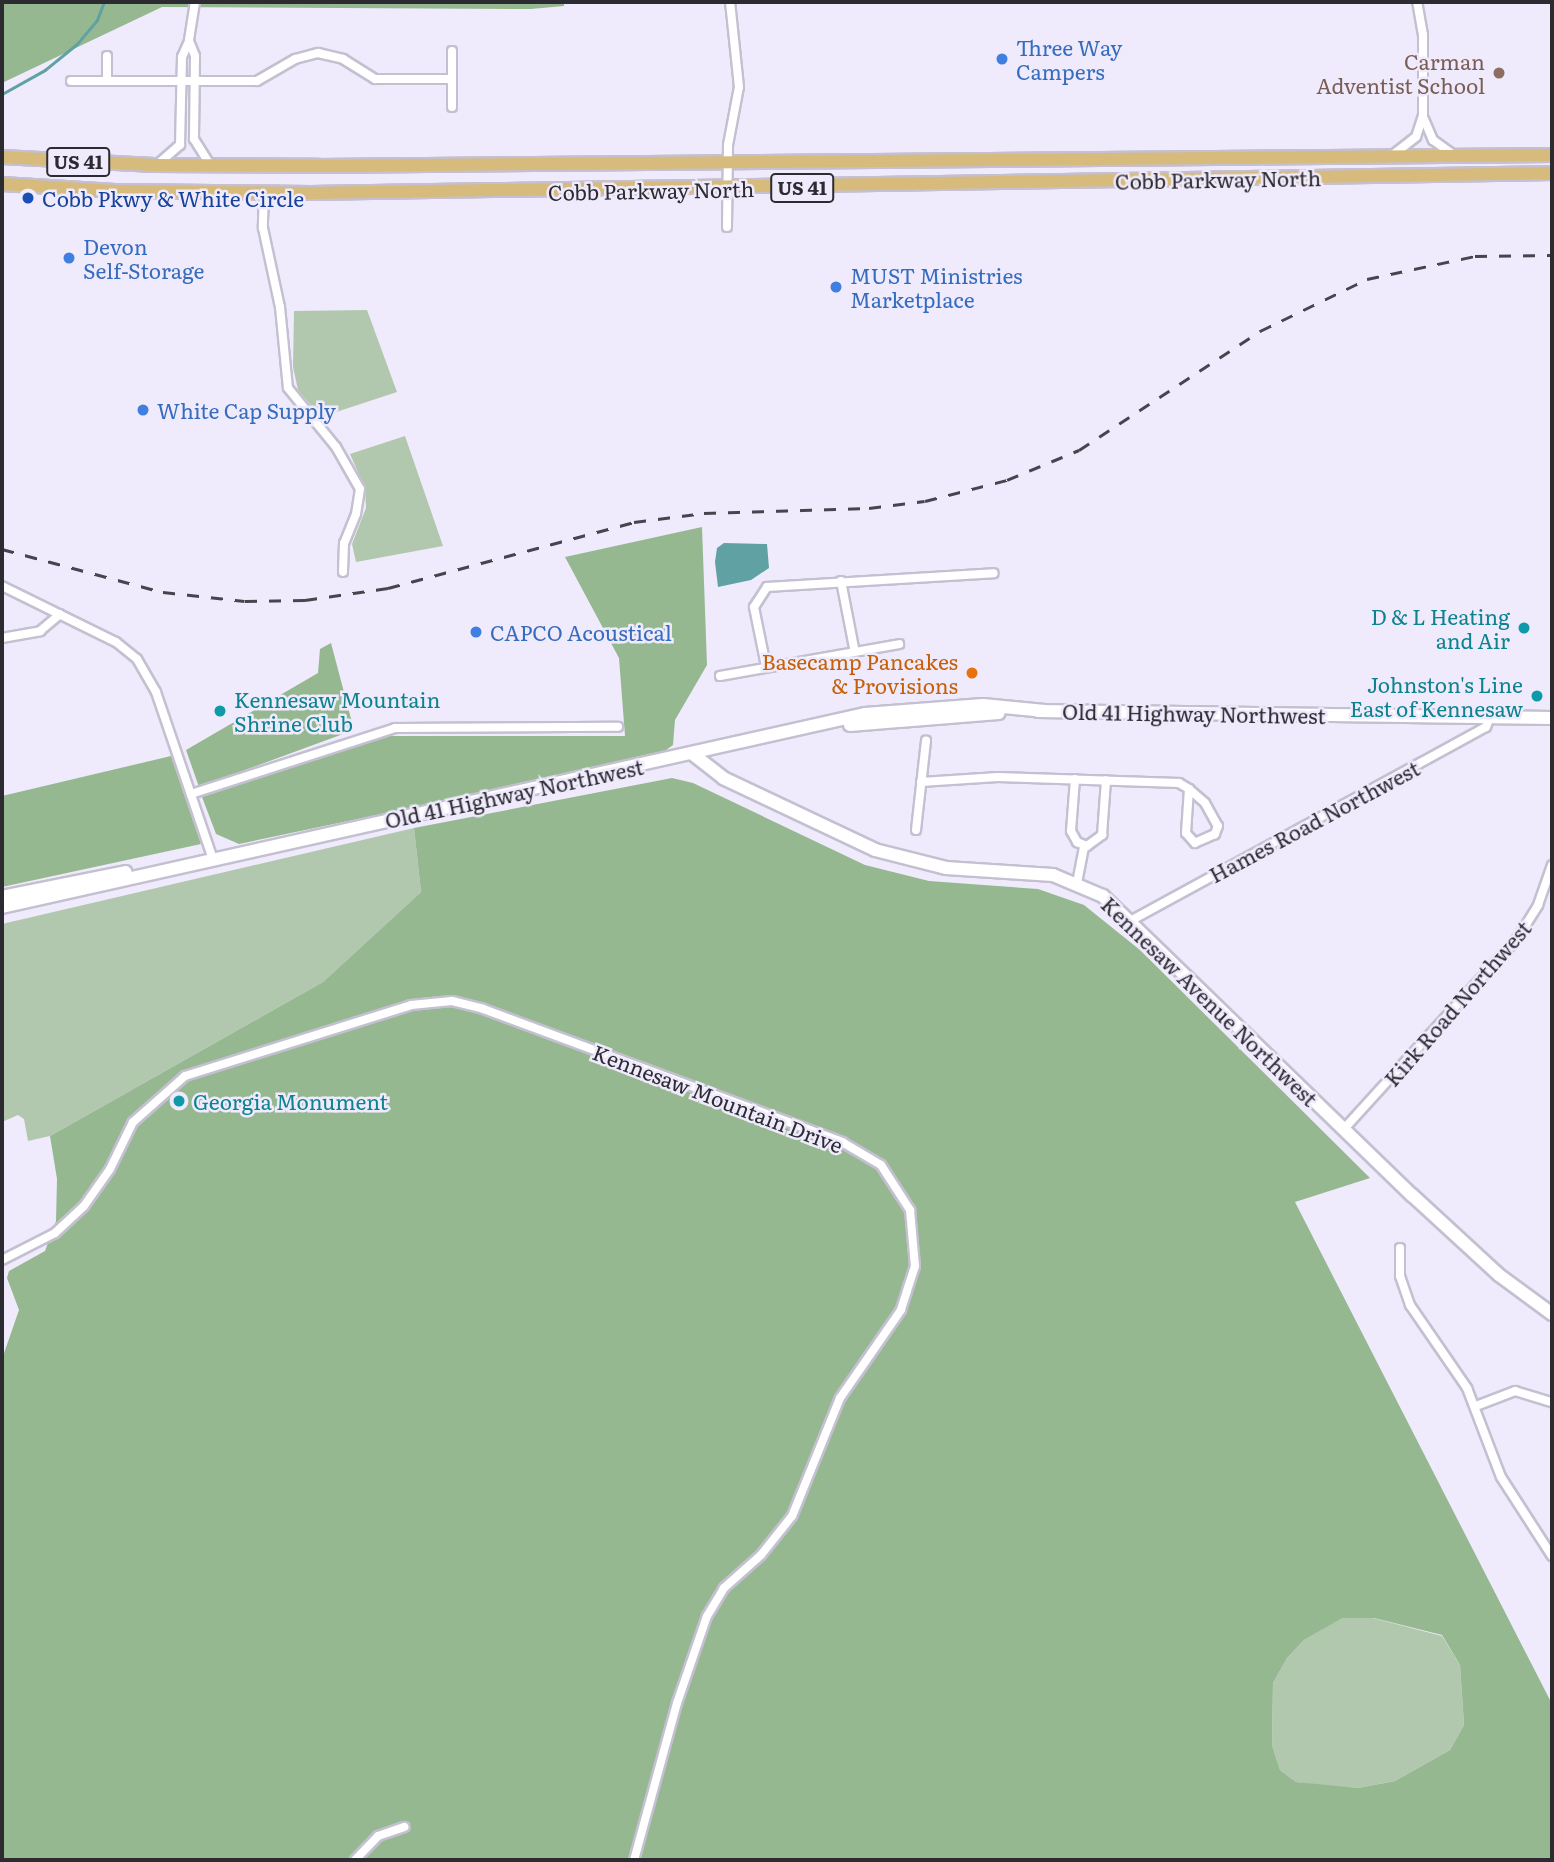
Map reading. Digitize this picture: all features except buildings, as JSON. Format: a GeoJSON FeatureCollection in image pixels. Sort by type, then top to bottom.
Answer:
{"type":"FeatureCollection","features":[{"type":"Feature","properties":{"kind":"main road","name":"Cobb Parkway North"},"geometry":{"type":"LineString","coordinates":[[2,157],[211,166],[1552,155]]}},
{"type":"Feature","properties":{"kind":"main road","name":"Cobb Parkway North"},"geometry":{"type":"LineString","coordinates":[[2,184],[264,193],[727,189],[1552,173]]}},
{"type":"Feature","properties":{"kind":"street"},"geometry":{"type":"LineString","coordinates":[[154,165],[171,156],[180,145],[182,57],[189,41],[195,2]]}},
{"type":"Feature","properties":{"kind":"street"},"geometry":{"type":"LineString","coordinates":[[726,227],[727,162],[739,87],[730,2]]}},
{"type":"Feature","properties":{"kind":"street"},"geometry":{"type":"LineString","coordinates":[[1388,158],[1416,137],[1423,116],[1423,35],[1417,2]]}},
{"type":"Feature","properties":{"kind":"street"},"geometry":{"type":"LineString","coordinates":[[189,41],[195,56],[195,145],[211,166]]}},
{"type":"Feature","properties":{"kind":"street"},"geometry":{"type":"LineString","coordinates":[[452,51],[452,107]]}},
{"type":"Feature","properties":{"kind":"street"},"geometry":{"type":"LineString","coordinates":[[71,81],[257,80],[295,59],[318,53],[343,59],[374,79],[452,79]]}},
{"type":"Feature","properties":{"kind":"street"},"geometry":{"type":"LineString","coordinates":[[107,56],[107,81]]}},
{"type":"Feature","properties":{"kind":"street"},"geometry":{"type":"LineString","coordinates":[[1423,116],[1433,140],[1457,157]]}},
{"type":"Feature","properties":{"kind":"street"},"geometry":{"type":"LineString","coordinates":[[264,193],[263,228],[280,307],[288,388],[337,447],[359,489],[343,551],[343,572]]}},
{"type":"Feature","properties":{"kind":"street"},"geometry":{"type":"LineString","coordinates":[[766,666],[754,607],[758,596],[774,585],[994,573]]}},
{"type":"Feature","properties":{"kind":"street"},"geometry":{"type":"LineString","coordinates":[[841,581],[854,648]]}},
{"type":"Feature","properties":{"kind":"street"},"geometry":{"type":"LineString","coordinates":[[2,586],[116,642],[144,669],[213,859]]}},
{"type":"Feature","properties":{"kind":"street"},"geometry":{"type":"LineString","coordinates":[[2,639],[40,631],[60,614]]}},
{"type":"Feature","properties":{"kind":"street"},"geometry":{"type":"LineString","coordinates":[[720,676],[854,648],[899,644]]}},
{"type":"Feature","properties":{"kind":"street","name":"Old 41 Highway Northwest"},"geometry":{"type":"LineString","coordinates":[[2,907],[906,709],[984,705],[1045,711],[1552,718]]}},
{"type":"Feature","properties":{"kind":"street","name":"Hames Road Northwest"},"geometry":{"type":"LineString","coordinates":[[1132,920],[1486,727],[1490,717]]}},
{"type":"Feature","properties":{"kind":"street"},"geometry":{"type":"LineString","coordinates":[[191,794],[396,728],[618,727]]}},
{"type":"Feature","properties":{"kind":"street"},"geometry":{"type":"LineString","coordinates":[[916,830],[926,741]]}},
{"type":"Feature","properties":{"kind":"street","name":"Kennesaw Avenue Northwest"},"geometry":{"type":"LineString","coordinates":[[694,755],[723,778],[875,850],[932,866],[1031,873],[1077,883],[1103,896],[1132,920],[1343,1130],[1499,1275],[1552,1314]]}},
{"type":"Feature","properties":{"kind":"street"},"geometry":{"type":"LineString","coordinates":[[921,782],[1075,779],[1169,781],[1189,789],[1205,803],[1218,826],[1215,834],[1195,843],[1186,833],[1189,789]]}},
{"type":"Feature","properties":{"kind":"street"},"geometry":{"type":"LineString","coordinates":[[1075,779],[1072,831],[1084,846],[1077,883]]}},
{"type":"Feature","properties":{"kind":"street"},"geometry":{"type":"LineString","coordinates":[[1084,846],[1096,843],[1102,835],[1107,780]]}},
{"type":"Feature","properties":{"kind":"street","name":"Old 41 Highway Northwest"},"geometry":{"type":"LineString","coordinates":[[2,897],[213,859]]}},
{"type":"Feature","properties":{"kind":"street","name":"Kirk Road Northwest"},"geometry":{"type":"LineString","coordinates":[[1343,1130],[1512,945],[1538,905],[1552,864]]}},
{"type":"Feature","properties":{"kind":"street","name":"Kennesaw Mountain Drive"},"geometry":{"type":"LineString","coordinates":[[2,1260],[55,1233],[84,1206],[110,1169],[133,1122],[185,1076],[411,1005],[452,1001],[483,1009],[842,1142],[881,1165],[910,1210],[916,1253],[901,1310],[840,1398],[792,1516],[761,1555],[724,1588],[708,1616],[677,1703],[634,1860]]}},
{"type":"Feature","properties":{"kind":"street"},"geometry":{"type":"LineString","coordinates":[[1400,1248],[1400,1276],[1410,1306],[1476,1406],[1501,1477],[1552,1556]]}},
{"type":"Feature","properties":{"kind":"street"},"geometry":{"type":"LineString","coordinates":[[1476,1406],[1515,1391],[1552,1402]]}},
{"type":"Feature","properties":{"kind":"street"},"geometry":{"type":"LineString","coordinates":[[355,1860],[378,1836],[404,1827]]}},
{"type":"Feature","properties":{"kind":"shaded area"},"geometry":{"type":"Polygon","coordinates":[[[2,2],[564,2],[564,6],[531,9],[162,7],[2,83],[2,2]]]}},
{"type":"Feature","properties":{"kind":"shaded area"},"geometry":{"type":"Polygon","coordinates":[[[367,310],[397,392],[321,417],[298,390],[293,367],[294,311],[367,310]]]}},
{"type":"Feature","properties":{"kind":"shaded area"},"geometry":{"type":"Polygon","coordinates":[[[405,436],[443,546],[356,562],[352,544],[366,508],[365,488],[350,454],[405,436]]]}},
{"type":"Feature","properties":{"kind":"shaded area"},"geometry":{"type":"Polygon","coordinates":[[[702,527],[707,665],[675,720],[673,745],[658,756],[239,844],[216,834],[202,797],[388,736],[625,736],[619,658],[565,557],[702,527]]]}},
{"type":"Feature","properties":{"kind":"shaded area"},"geometry":{"type":"Polygon","coordinates":[[[724,543],[767,544],[769,568],[751,580],[718,587],[715,562],[717,548],[724,543]]]}},
{"type":"Feature","properties":{"kind":"shaded area"},"geometry":{"type":"Polygon","coordinates":[[[331,643],[354,730],[199,787],[186,750],[318,673],[320,649],[331,643]]]}},
{"type":"Feature","properties":{"kind":"shaded area"},"geometry":{"type":"Polygon","coordinates":[[[171,756],[201,844],[2,887],[2,796],[171,756]]]}},
{"type":"Feature","properties":{"kind":"shaded area"},"geometry":{"type":"Polygon","coordinates":[[[672,778],[693,783],[865,865],[929,881],[1038,889],[1084,905],[1140,950],[1370,1178],[1295,1202],[1552,1704],[1552,1860],[2,1860],[2,1359],[19,1310],[7,1278],[9,1271],[45,1251],[56,1221],[57,1179],[50,1136],[323,982],[421,892],[414,828],[672,778]],[[1342,1618],[1304,1640],[1287,1658],[1273,1683],[1272,1745],[1280,1770],[1296,1782],[1358,1788],[1395,1781],[1450,1750],[1464,1725],[1460,1665],[1442,1635],[1374,1618],[1342,1618]]]}},
{"type":"Feature","properties":{"kind":"shaded area"},"geometry":{"type":"Polygon","coordinates":[[[414,828],[421,892],[323,982],[50,1136],[28,1141],[24,1119],[18,1115],[2,1122],[2,924],[414,828]]]}},
{"type":"Feature","properties":{"kind":"shaded area"},"geometry":{"type":"Polygon","coordinates":[[[1342,1617],[1373,1618],[1442,1636],[1460,1665],[1464,1725],[1450,1750],[1395,1781],[1358,1788],[1326,1786],[1296,1782],[1280,1770],[1272,1745],[1273,1683],[1287,1658],[1304,1640],[1342,1617]]]}},
{"type":"Feature","properties":{"kind":"waterway"},"geometry":{"type":"LineString","coordinates":[[2,94],[45,70],[77,44],[97,20],[104,2]]}},
{"type":"Feature","properties":{"kind":"railway"},"geometry":{"type":"LineString","coordinates":[[2,549],[163,592],[245,601],[305,600],[388,588],[634,522],[704,513],[869,508],[925,501],[1007,480],[1079,450],[1260,331],[1367,279],[1475,256],[1552,255]]}},
{"type":"Feature","properties":{"kind":"place","name":"Three Way Campers"},"geometry":{"type":"Point","coordinates":[1002,59]}},
{"type":"Feature","properties":{"kind":"place","name":"Carman Adventist School"},"geometry":{"type":"Point","coordinates":[1499,73]}},
{"type":"Feature","properties":{"kind":"place","name":"Cobb Pkwy & White Circle"},"geometry":{"type":"Point","coordinates":[28,198]}},
{"type":"Feature","properties":{"kind":"place","name":"Devon Self-Storage"},"geometry":{"type":"Point","coordinates":[69,258]}},
{"type":"Feature","properties":{"kind":"place","name":"MUST Ministries Marketplace"},"geometry":{"type":"Point","coordinates":[836,287]}},
{"type":"Feature","properties":{"kind":"place","name":"White Cap Supply"},"geometry":{"type":"Point","coordinates":[143,410]}},
{"type":"Feature","properties":{"kind":"place","name":"D & L Heating and Air"},"geometry":{"type":"Point","coordinates":[1524,628]}},
{"type":"Feature","properties":{"kind":"place","name":"CAPCO Acoustical"},"geometry":{"type":"Point","coordinates":[476,632]}},
{"type":"Feature","properties":{"kind":"place","name":"Basecamp Pancakes & Provisions"},"geometry":{"type":"Point","coordinates":[972,673]}},
{"type":"Feature","properties":{"kind":"place","name":"Johnston's Line East of Kennesaw"},"geometry":{"type":"Point","coordinates":[1537,696]}},
{"type":"Feature","properties":{"kind":"place","name":"Kennesaw Mountain Shrine Club"},"geometry":{"type":"Point","coordinates":[220,711]}},
{"type":"Feature","properties":{"kind":"place","name":"Georgia Monument"},"geometry":{"type":"Point","coordinates":[179,1101]}}]}
